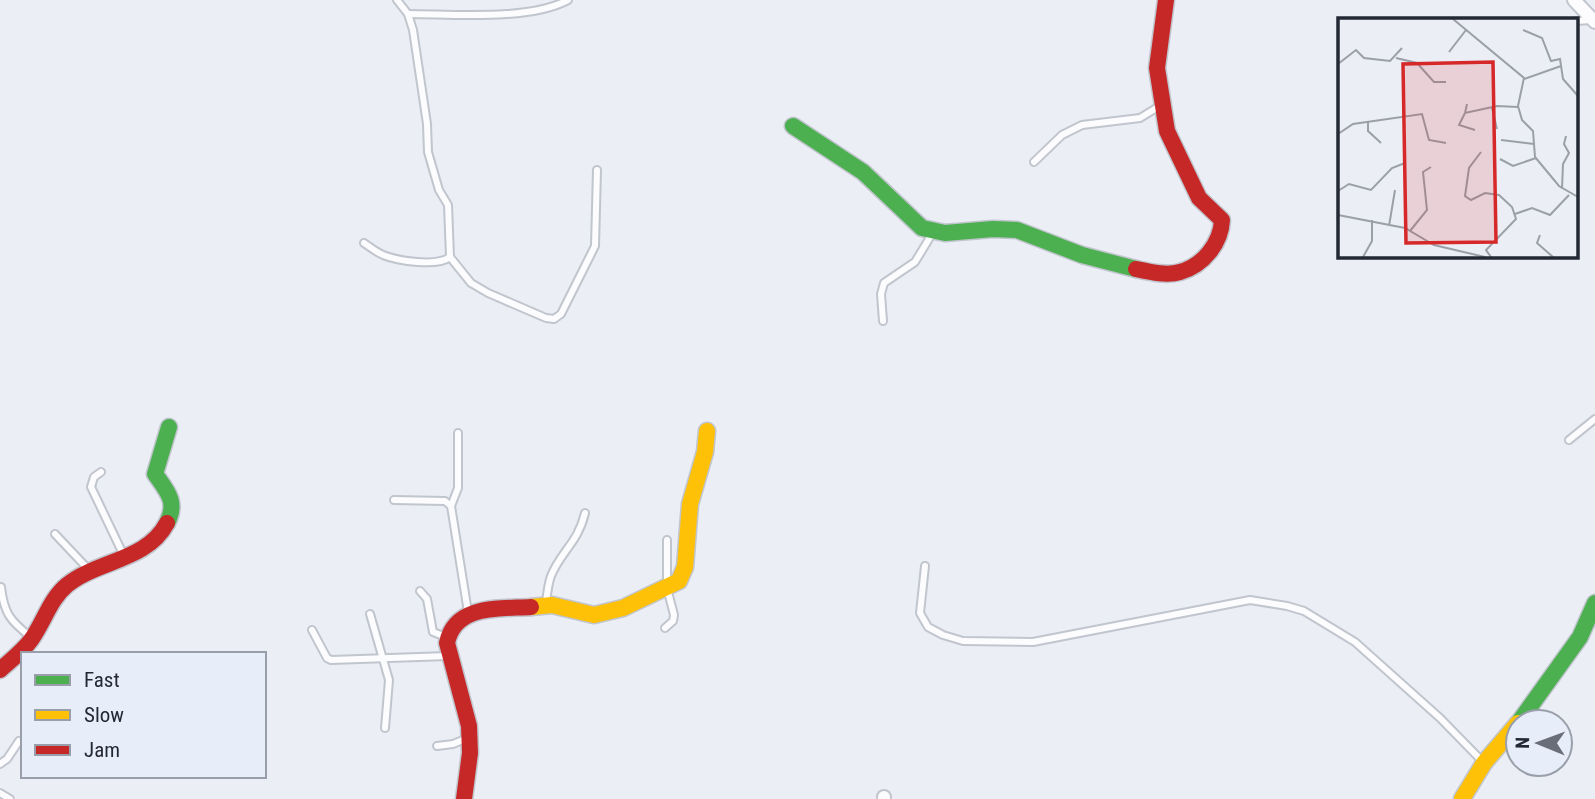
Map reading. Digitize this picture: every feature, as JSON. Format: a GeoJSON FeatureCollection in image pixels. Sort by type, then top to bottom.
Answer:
{"type":"FeatureCollection","features":[{"type":"Feature","properties":{"kind":"street"},"geometry":{"type":"LineString","coordinates":[[793,126],[863,172],[922,228],[945,234],[1001,228],[1019,231],[1100,260],[1177,273],[1206,256],[1217,244],[1221,237],[1222,220],[1199,198],[1178,159],[1167,131],[1157,68],[1166,0]]}},
{"type":"Feature","properties":{"kind":"street"},"geometry":{"type":"LineString","coordinates":[[1574,0],[1594,21]]}},
{"type":"Feature","properties":{"kind":"street"},"geometry":{"type":"LineString","coordinates":[[0,670],[33,638],[46,610],[62,589],[76,577],[146,549],[164,531],[173,508],[172,498],[155,474],[169,427]]}},
{"type":"Feature","properties":{"kind":"street"},"geometry":{"type":"LineString","coordinates":[[464,799],[470,736],[463,696],[449,656],[448,638],[454,625],[468,614],[478,611],[545,605],[594,615],[623,608],[679,581],[683,575],[688,520],[694,485],[705,456],[707,430]]}},
{"type":"Feature","properties":{"kind":"street"},"geometry":{"type":"LineString","coordinates":[[1529,708],[1580,637],[1595,603]]}},
{"type":"Feature","properties":{"kind":"street"},"geometry":{"type":"LineString","coordinates":[[1462,799],[1484,763],[1504,739]]}},
{"type":"Feature","properties":{"kind":"lane"},"geometry":{"type":"LineString","coordinates":[[397,0],[408,15],[414,30],[427,124],[428,152],[439,190],[448,205],[450,257],[471,283],[546,318],[561,314],[595,246],[597,170]]}},
{"type":"Feature","properties":{"kind":"lane"},"geometry":{"type":"LineString","coordinates":[[408,15],[530,12],[554,8],[568,0]]}},
{"type":"Feature","properties":{"kind":"lane"},"geometry":{"type":"LineString","coordinates":[[1034,162],[1062,135],[1082,125],[1140,118],[1161,105]]}},
{"type":"Feature","properties":{"kind":"lane"},"geometry":{"type":"LineString","coordinates":[[883,320],[881,294],[884,283],[915,262],[933,232]]}},
{"type":"Feature","properties":{"kind":"lane"},"geometry":{"type":"LineString","coordinates":[[363,243],[383,255],[408,261],[438,262],[450,257]]}},
{"type":"Feature","properties":{"kind":"lane"},"geometry":{"type":"LineString","coordinates":[[1569,440],[1595,419]]}},
{"type":"Feature","properties":{"kind":"lane"},"geometry":{"type":"LineString","coordinates":[[1585,427],[1595,429]]}},
{"type":"Feature","properties":{"kind":"lane"},"geometry":{"type":"LineString","coordinates":[[458,433],[458,488],[451,506],[468,614]]}},
{"type":"Feature","properties":{"kind":"lane"},"geometry":{"type":"LineString","coordinates":[[101,472],[94,477],[91,487],[124,558]]}},
{"type":"Feature","properties":{"kind":"lane"},"geometry":{"type":"LineString","coordinates":[[394,500],[445,501],[451,506]]}},
{"type":"Feature","properties":{"kind":"lane"},"geometry":{"type":"LineString","coordinates":[[545,605],[550,579],[556,566],[575,542],[585,513]]}},
{"type":"Feature","properties":{"kind":"lane"},"geometry":{"type":"LineString","coordinates":[[55,534],[90,571]]}},
{"type":"Feature","properties":{"kind":"lane"},"geometry":{"type":"LineString","coordinates":[[665,628],[673,621],[674,615],[667,588],[667,540]]}},
{"type":"Feature","properties":{"kind":"lane"},"geometry":{"type":"LineString","coordinates":[[925,566],[920,613],[928,627],[963,641],[1033,642],[1250,600],[1304,611],[1355,642],[1440,718],[1484,763]]}},
{"type":"Feature","properties":{"kind":"lane"},"geometry":{"type":"LineString","coordinates":[[1,587],[7,614],[33,638]]}},
{"type":"Feature","properties":{"kind":"lane"},"geometry":{"type":"LineString","coordinates":[[420,591],[427,598],[433,632],[448,638]]}},
{"type":"Feature","properties":{"kind":"lane"},"geometry":{"type":"LineString","coordinates":[[370,614],[389,680],[385,728]]}},
{"type":"Feature","properties":{"kind":"lane"},"geometry":{"type":"LineString","coordinates":[[312,630],[327,658],[331,660],[449,656]]}},
{"type":"Feature","properties":{"kind":"lane"},"geometry":{"type":"LineString","coordinates":[[437,746],[453,744],[470,736]]}},
{"type":"Feature","properties":{"kind":"lane"},"geometry":{"type":"LineString","coordinates":[[0,764],[7,759],[19,741]]}},
{"type":"Feature","properties":{"kind":"lane"},"geometry":{"type":"LineString","coordinates":[[0,793],[10,799]]}},
{"type":"Feature","properties":{"kind":"traffic: fast"},"geometry":{"type":"LineString","coordinates":[[793,126],[863,172],[922,228],[945,233],[1017,230],[1082,255],[1136,269]]}},
{"type":"Feature","properties":{"kind":"traffic: fast"},"geometry":{"type":"LineString","coordinates":[[167,523],[171,509],[170,497],[155,474],[169,427]]}},
{"type":"Feature","properties":{"kind":"traffic: fast"},"geometry":{"type":"LineString","coordinates":[[1529,708],[1580,637],[1595,603]]}},
{"type":"Feature","properties":{"kind":"traffic: slow"},"geometry":{"type":"LineString","coordinates":[[531,607],[552,605],[594,615],[623,608],[679,581],[685,567],[690,504],[705,452],[707,431]]}},
{"type":"Feature","properties":{"kind":"traffic: slow"},"geometry":{"type":"LineString","coordinates":[[1462,799],[1484,763],[1504,739]]}},
{"type":"Feature","properties":{"kind":"traffic: jam"},"geometry":{"type":"LineString","coordinates":[[1136,269],[1170,274],[1188,269],[1209,252],[1221,229],[1222,220],[1199,198],[1167,131],[1157,68],[1166,0]]}},
{"type":"Feature","properties":{"kind":"traffic: jam"},"geometry":{"type":"LineString","coordinates":[[0,670],[28,644],[56,597],[67,585],[93,570],[135,553],[158,536],[167,523]]}},
{"type":"Feature","properties":{"kind":"traffic: jam"},"geometry":{"type":"LineString","coordinates":[[464,799],[470,753],[469,726],[447,643],[459,621],[469,615],[493,609],[531,607]]}}]}
